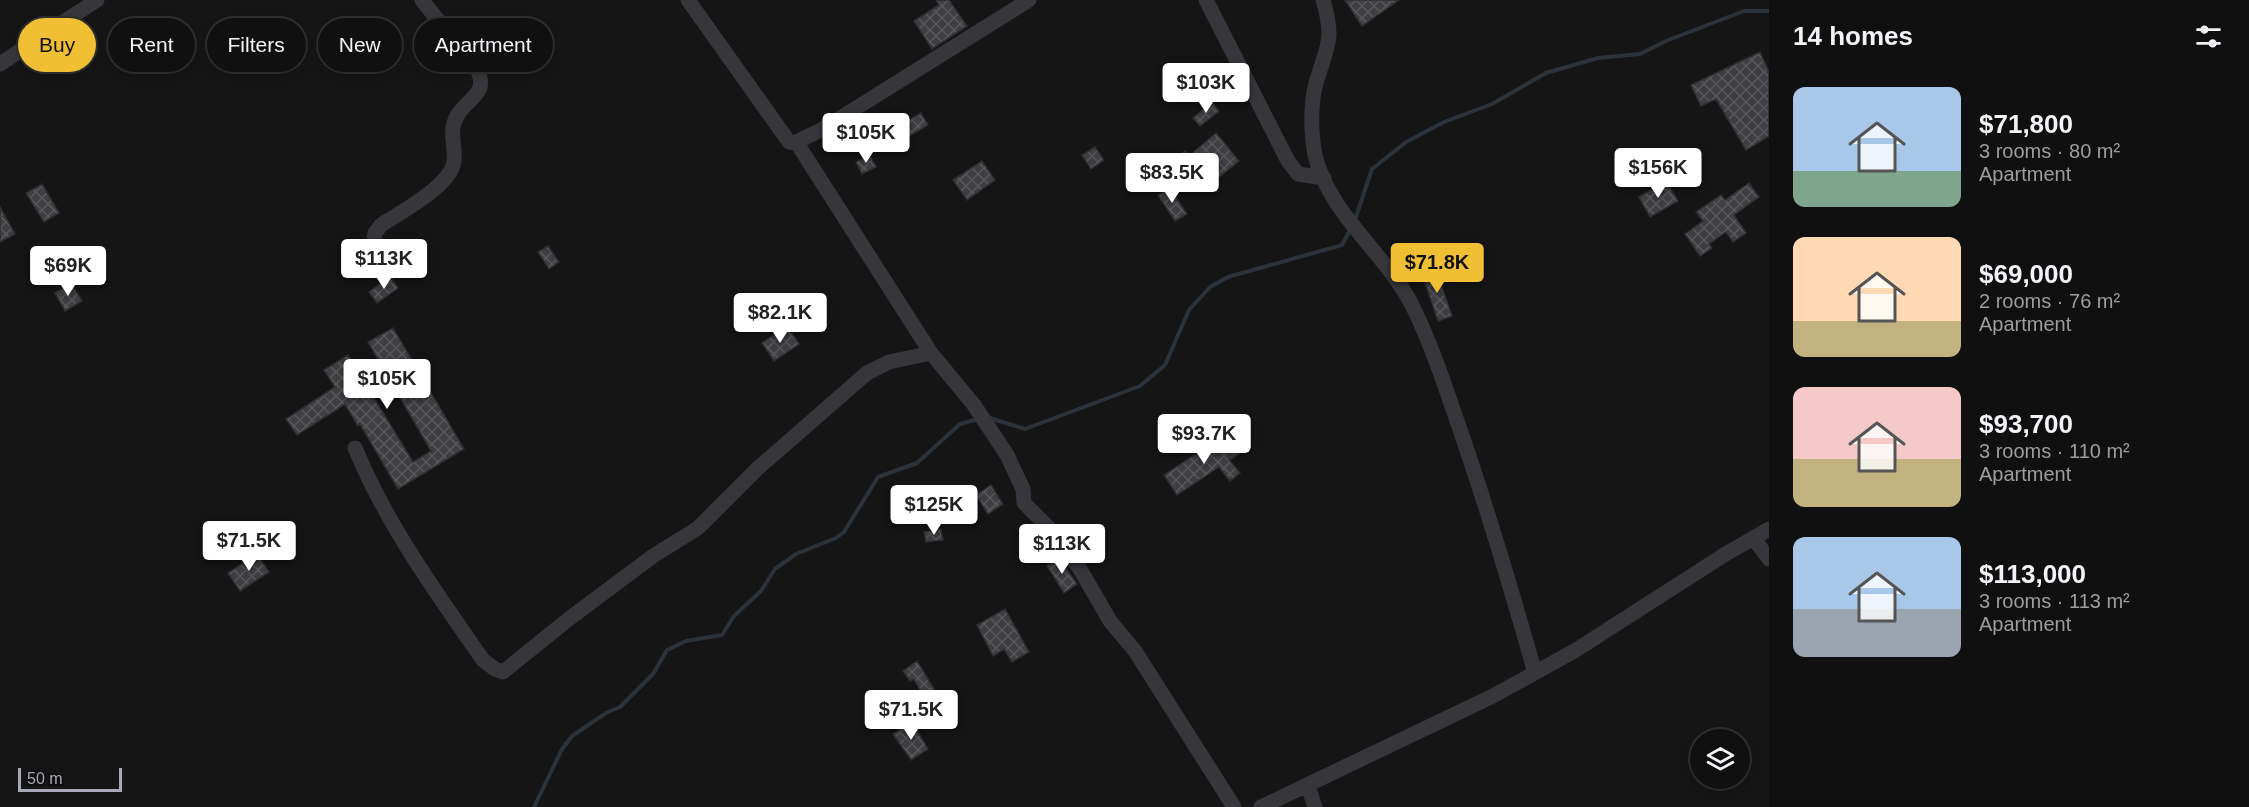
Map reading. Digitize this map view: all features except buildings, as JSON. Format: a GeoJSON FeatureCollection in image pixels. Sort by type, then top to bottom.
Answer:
{"type":"FeatureCollection","features":[{"type":"Feature","properties":{"kind":"street"},"geometry":{"type":"LineString","coordinates":[[0,64],[97,0]]}},
{"type":"Feature","properties":{"kind":"street"},"geometry":{"type":"LineString","coordinates":[[374,267],[375,232],[381,225],[438,186],[448,175],[454,163],[455,119],[481,90],[482,81],[478,71],[422,0]]}},
{"type":"Feature","properties":{"kind":"street"},"geometry":{"type":"LineString","coordinates":[[688,0],[789,142],[800,142],[1029,0]]}},
{"type":"Feature","properties":{"kind":"street"},"geometry":{"type":"LineString","coordinates":[[1206,0],[1287,161],[1299,174],[1324,178]]}},
{"type":"Feature","properties":{"kind":"street"},"geometry":{"type":"LineString","coordinates":[[1323,0],[1329,20],[1329,46],[1315,85],[1312,131],[1315,156],[1342,210],[1395,277],[1412,306],[1438,368],[1487,507],[1535,673]]}},
{"type":"Feature","properties":{"kind":"street"},"geometry":{"type":"LineString","coordinates":[[800,142],[800,148],[931,353],[975,405],[1007,455],[1023,489],[1024,503],[1049,528],[1080,569],[1110,621],[1135,651],[1234,807]]}},
{"type":"Feature","properties":{"kind":"street"},"geometry":{"type":"LineString","coordinates":[[356,448],[381,506],[422,572],[483,660],[495,669],[504,672],[653,556],[698,528],[740,485],[867,372],[888,362],[931,353]]}},
{"type":"Feature","properties":{"kind":"street"},"geometry":{"type":"LineString","coordinates":[[1261,807],[1493,696],[1535,673],[1769,530]]}},
{"type":"Feature","properties":{"kind":"street"},"geometry":{"type":"LineString","coordinates":[[1753,538],[1769,559]]}},
{"type":"Feature","properties":{"kind":"street"},"geometry":{"type":"LineString","coordinates":[[1308,786],[1315,807]]}},
{"type":"Feature","properties":{"kind":"waterway"},"geometry":{"type":"LineString","coordinates":[[1355,220],[1372,169],[1406,142],[1444,122],[1492,104],[1546,73],[1598,58],[1640,54],[1666,41],[1744,11],[1769,11]]}},
{"type":"Feature","properties":{"kind":"waterway"},"geometry":{"type":"LineString","coordinates":[[990,418],[1025,429],[1140,386],[1165,365],[1189,310],[1210,287],[1228,277],[1342,245],[1350,230]]}},
{"type":"Feature","properties":{"kind":"waterway"},"geometry":{"type":"LineString","coordinates":[[534,807],[562,749],[572,736],[606,713],[620,707],[653,674],[667,650],[686,641],[722,635],[734,616],[761,591],[775,569],[796,554],[836,538],[844,532],[878,477],[917,463],[960,424],[978,419]]}}]}
